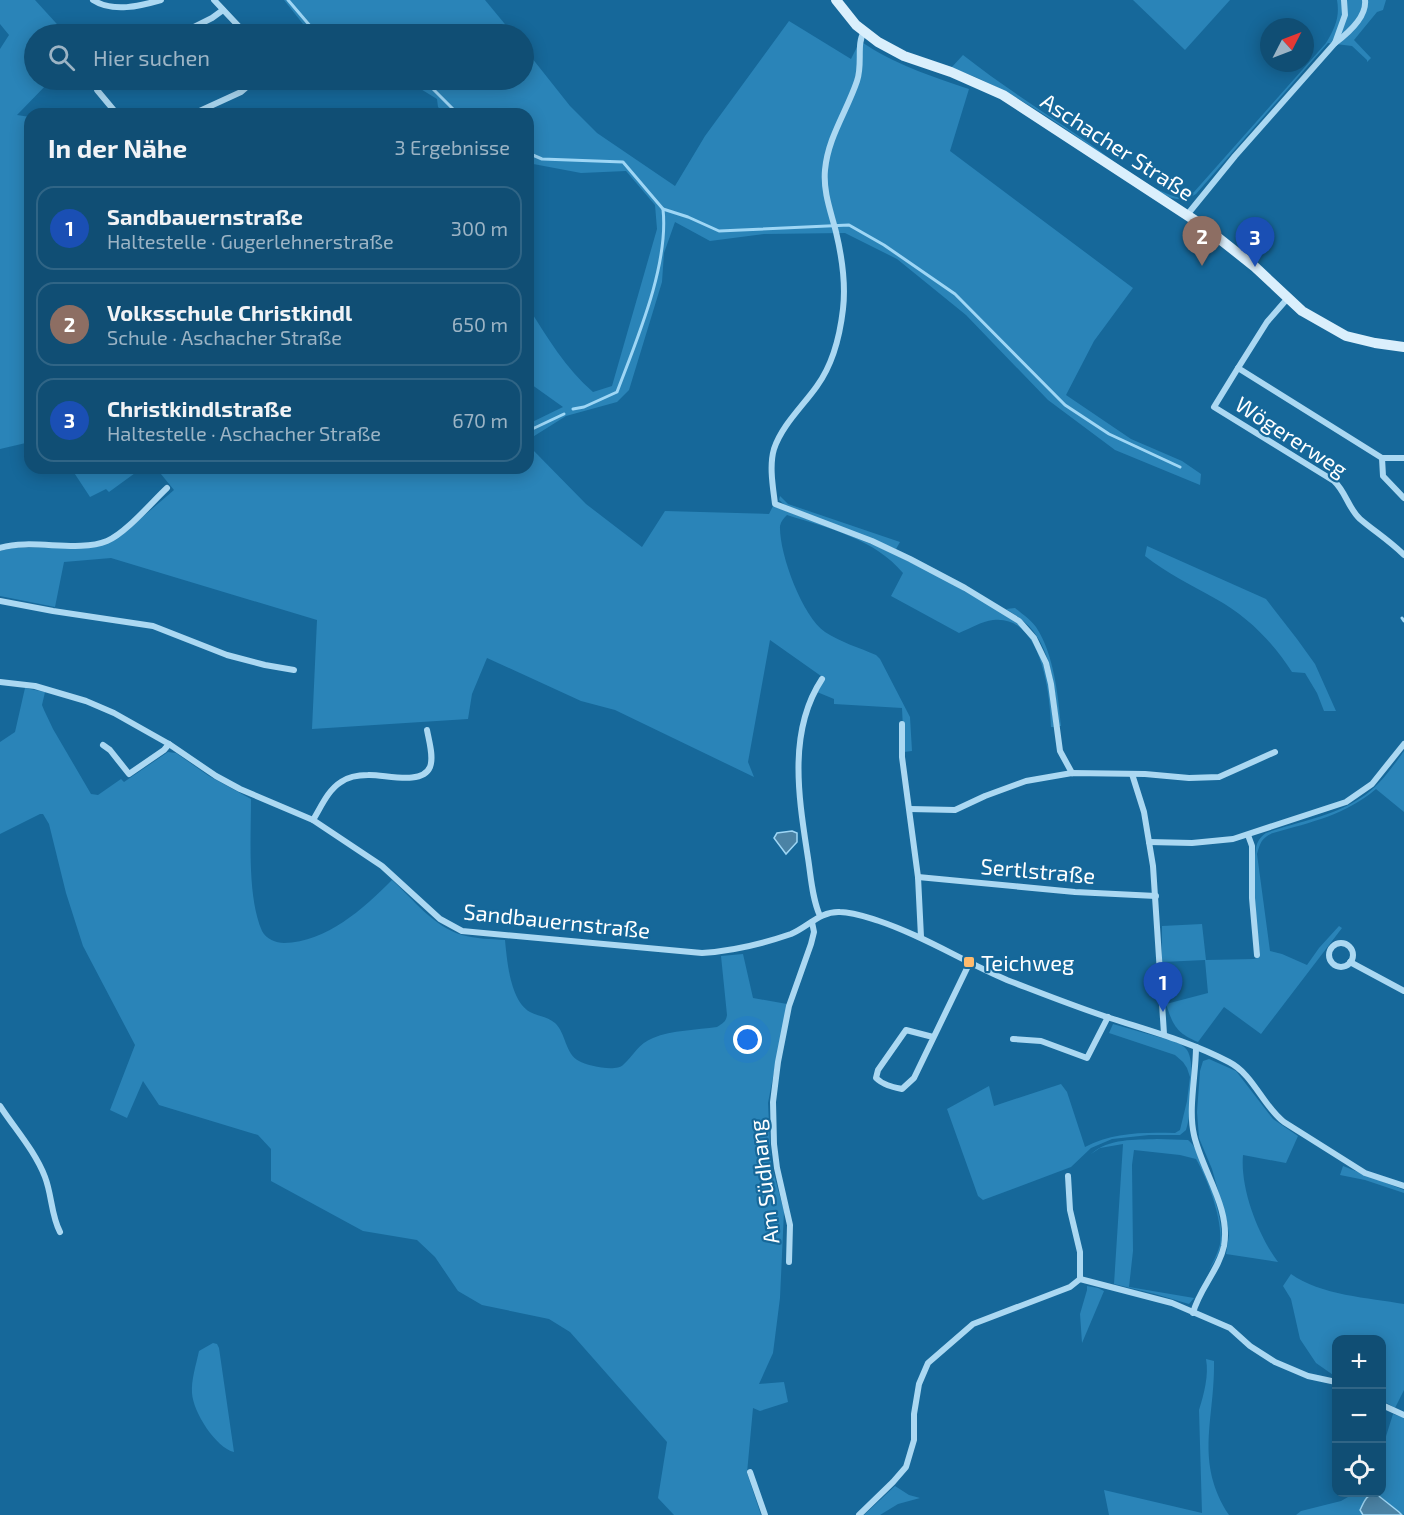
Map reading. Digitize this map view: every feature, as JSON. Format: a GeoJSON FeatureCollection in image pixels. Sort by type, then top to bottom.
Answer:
{"type":"FeatureCollection","features":[{"type":"Feature","properties":{"kind":"street"},"geometry":{"type":"LineString","coordinates":[[93,0],[116,8],[161,0]]}},
{"type":"Feature","properties":{"kind":"street"},"geometry":{"type":"LineString","coordinates":[[214,0],[236,24]]}},
{"type":"Feature","properties":{"kind":"street","name":"Aschacher Straße"},"geometry":{"type":"LineString","coordinates":[[836,0],[864,32],[904,56],[951,72],[1003,95],[1187,216],[1243,258],[1302,311],[1346,336],[1404,347]]}},
{"type":"Feature","properties":{"kind":"street"},"geometry":{"type":"LineString","coordinates":[[1335,43],[1344,23],[1344,0]]}},
{"type":"Feature","properties":{"kind":"street"},"geometry":{"type":"LineString","coordinates":[[1187,216],[1235,156],[1356,22],[1366,5],[1365,0]]}},
{"type":"Feature","properties":{"kind":"street"},"geometry":{"type":"LineString","coordinates":[[201,24],[223,10]]}},
{"type":"Feature","properties":{"kind":"street"},"geometry":{"type":"LineString","coordinates":[[864,32],[860,42],[861,62],[857,83],[839,120],[828,153],[825,182],[844,280],[839,335],[831,360],[819,384],[792,417],[774,450],[772,477],[774,504],[872,541],[910,559],[996,606],[1028,629],[1040,647],[1046,663],[1052,684],[1060,750],[1072,773]]}},
{"type":"Feature","properties":{"kind":"street"},"geometry":{"type":"LineString","coordinates":[[97,90],[112,108]]}},
{"type":"Feature","properties":{"kind":"street"},"geometry":{"type":"LineString","coordinates":[[207,108],[244,90]]}},
{"type":"Feature","properties":{"kind":"street","name":"Wögererweg"},"geometry":{"type":"LineString","coordinates":[[1287,299],[1267,322],[1214,407],[1334,481],[1343,489],[1359,519],[1385,537],[1404,555]]}},
{"type":"Feature","properties":{"kind":"street","name":"Wögererweg"},"geometry":{"type":"LineString","coordinates":[[1238,368],[1382,458],[1404,458]]}},
{"type":"Feature","properties":{"kind":"street","name":"Wögererweg"},"geometry":{"type":"LineString","coordinates":[[1382,458],[1383,476],[1404,498]]}},
{"type":"Feature","properties":{"kind":"street"},"geometry":{"type":"LineString","coordinates":[[0,548],[23,545],[81,545],[107,541],[124,529],[167,488]]}},
{"type":"Feature","properties":{"kind":"street"},"geometry":{"type":"LineString","coordinates":[[0,601],[162,628],[227,656],[294,670]]}},
{"type":"Feature","properties":{"kind":"street"},"geometry":{"type":"LineString","coordinates":[[822,679],[812,693],[805,716],[798,767],[809,861],[815,901],[820,916],[839,912],[862,915],[921,937],[1006,979],[1196,1047],[1240,1069],[1274,1114],[1284,1122],[1348,1164],[1365,1173],[1404,1186]]}},
{"type":"Feature","properties":{"kind":"street","name":"Sandbauernstraße"},"geometry":{"type":"LineString","coordinates":[[0,682],[35,686],[86,701],[114,713],[169,744],[216,776],[240,789],[313,820],[382,866],[440,919],[462,931],[702,953],[724,952],[766,942],[794,933],[820,916]]}},
{"type":"Feature","properties":{"kind":"street"},"geometry":{"type":"LineString","coordinates":[[902,724],[902,757],[918,877],[921,937]]}},
{"type":"Feature","properties":{"kind":"street"},"geometry":{"type":"LineString","coordinates":[[313,820],[330,792],[348,778],[366,774],[413,778],[423,776],[430,767],[431,757],[427,730]]}},
{"type":"Feature","properties":{"kind":"street"},"geometry":{"type":"LineString","coordinates":[[103,745],[110,750],[129,774],[169,744]]}},
{"type":"Feature","properties":{"kind":"street"},"geometry":{"type":"LineString","coordinates":[[1149,842],[1212,842],[1248,835],[1346,802],[1371,784],[1404,744]]}},
{"type":"Feature","properties":{"kind":"street"},"geometry":{"type":"LineString","coordinates":[[910,809],[955,810],[1026,781],[1072,773],[1097,772],[1189,778],[1219,777],[1275,752]]}},
{"type":"Feature","properties":{"kind":"street"},"geometry":{"type":"LineString","coordinates":[[1132,774],[1142,804],[1156,896],[1159,979],[1164,1034]]}},
{"type":"Feature","properties":{"kind":"street"},"geometry":{"type":"LineString","coordinates":[[1248,835],[1252,846],[1252,898],[1257,955]]}},
{"type":"Feature","properties":{"kind":"street","name":"Sertlstraße"},"geometry":{"type":"LineString","coordinates":[[918,877],[1075,892],[1156,896]]}},
{"type":"Feature","properties":{"kind":"street","name":"Am Südhang"},"geometry":{"type":"LineString","coordinates":[[789,1262],[790,1225],[777,1168],[773,1102],[789,1006],[811,944],[814,932],[812,922]]}},
{"type":"Feature","properties":{"kind":"street"},"geometry":{"type":"LineString","coordinates":[[1350,962],[1404,991]]}},
{"type":"Feature","properties":{"kind":"street"},"geometry":{"type":"LineString","coordinates":[[933,1037],[906,1030],[878,1070],[876,1078],[880,1082],[902,1089],[914,1078],[970,963]]}},
{"type":"Feature","properties":{"kind":"street"},"geometry":{"type":"LineString","coordinates":[[1013,1039],[1041,1041],[1087,1058],[1108,1017]]}},
{"type":"Feature","properties":{"kind":"street"},"geometry":{"type":"LineString","coordinates":[[1192,1313],[1204,1285],[1218,1263],[1224,1246],[1222,1214],[1212,1180],[1194,1137],[1192,1120],[1196,1047]]}},
{"type":"Feature","properties":{"kind":"street"},"geometry":{"type":"LineString","coordinates":[[0,1106],[43,1172],[60,1232]]}},
{"type":"Feature","properties":{"kind":"street"},"geometry":{"type":"LineString","coordinates":[[1068,1176],[1070,1210],[1080,1252],[1080,1279]]}},
{"type":"Feature","properties":{"kind":"street"},"geometry":{"type":"LineString","coordinates":[[1080,1279],[1172,1303],[1230,1328],[1250,1346],[1275,1362],[1308,1376],[1332,1381]]}},
{"type":"Feature","properties":{"kind":"street"},"geometry":{"type":"LineString","coordinates":[[859,1515],[906,1467],[914,1440],[919,1384],[928,1363],[973,1324],[1070,1287],[1080,1279]]}},
{"type":"Feature","properties":{"kind":"street"},"geometry":{"type":"LineString","coordinates":[[1386,1407],[1404,1415]]}},
{"type":"Feature","properties":{"kind":"street"},"geometry":{"type":"LineString","coordinates":[[750,1472],[765,1515]]}},
{"type":"Feature","properties":{"kind":"shaded area"},"geometry":{"type":"Polygon","coordinates":[[[0,0],[35,0],[57,24],[24,24],[24,90],[41,90],[17,115],[24,116],[24,443],[0,449],[0,49],[9,35],[0,24],[0,0]]]}},
{"type":"Feature","properties":{"kind":"shaded area"},"geometry":{"type":"Polygon","coordinates":[[[284,0],[485,0],[505,24],[303,24],[284,0]]]}},
{"type":"Feature","properties":{"kind":"shaded area"},"geometry":{"type":"Polygon","coordinates":[[[1133,0],[1230,0],[1185,50],[1133,0]]]}},
{"type":"Feature","properties":{"kind":"shaded area"},"geometry":{"type":"Polygon","coordinates":[[[1337,0],[1386,0],[1383,10],[1377,12],[1354,40],[1371,58],[1367,62],[1352,46],[1328,43],[1314,59],[1332,32],[1338,12],[1337,0]]]}},
{"type":"Feature","properties":{"kind":"shaded area"},"geometry":{"type":"Polygon","coordinates":[[[789,21],[851,59],[860,41],[899,63],[969,89],[950,151],[1133,288],[1094,341],[1066,395],[1131,439],[1182,461],[1201,474],[1200,485],[1115,450],[1048,400],[966,315],[897,259],[845,233],[764,234],[710,241],[675,222],[664,253],[662,282],[629,390],[617,402],[566,416],[534,436],[534,421],[563,407],[534,386],[534,316],[574,373],[593,392],[612,386],[657,229],[655,205],[626,171],[581,173],[534,164],[534,108],[439,108],[437,99],[422,90],[534,90],[534,61],[570,106],[597,133],[675,186],[705,136],[789,21]]]}},
{"type":"Feature","properties":{"kind":"shaded area"},"geometry":{"type":"Polygon","coordinates":[[[963,55],[1154,188],[1180,198],[1194,192],[1303,72],[1196,194],[1180,199],[1155,190],[1006,92],[951,68],[963,55]]]}},
{"type":"Feature","properties":{"kind":"shaded area"},"geometry":{"type":"Polygon","coordinates":[[[534,451],[586,504],[642,547],[665,511],[769,514],[773,506],[879,547],[1006,614],[1026,631],[1039,652],[1048,679],[1054,727],[1051,727],[1048,696],[1040,659],[1033,643],[1023,630],[1010,622],[993,620],[980,623],[959,633],[891,596],[903,573],[879,551],[850,536],[787,515],[780,524],[783,552],[800,599],[816,624],[825,632],[876,655],[880,659],[910,717],[912,751],[904,752],[902,708],[834,704],[834,699],[817,692],[824,679],[821,676],[770,640],[748,762],[754,777],[615,710],[581,701],[487,658],[472,694],[468,719],[312,729],[317,620],[111,558],[64,562],[55,607],[0,596],[0,551],[13,548],[92,547],[125,532],[174,490],[161,474],[534,474],[534,451]]]}},
{"type":"Feature","properties":{"kind":"shaded area"},"geometry":{"type":"Polygon","coordinates":[[[75,474],[134,474],[109,492],[106,489],[90,497],[75,474]]]}},
{"type":"Feature","properties":{"kind":"shaded area"},"geometry":{"type":"Polygon","coordinates":[[[780,496],[788,504],[900,542],[896,549],[786,506],[779,500],[780,496]]]}},
{"type":"Feature","properties":{"kind":"shaded area"},"geometry":{"type":"Polygon","coordinates":[[[1147,546],[1266,599],[1315,664],[1336,711],[1324,711],[1305,673],[1292,672],[1268,640],[1249,622],[1145,556],[1147,546]]]}},
{"type":"Feature","properties":{"kind":"shaded area"},"geometry":{"type":"Polygon","coordinates":[[[1015,608],[1036,627],[1047,650],[1054,675],[1061,726],[1059,726],[1052,673],[1048,660],[1037,636],[1029,626],[1006,609],[1015,608]]]}},
{"type":"Feature","properties":{"kind":"shaded area"},"geometry":{"type":"Polygon","coordinates":[[[25,688],[45,692],[42,705],[44,710],[91,794],[98,795],[121,779],[124,782],[168,752],[176,753],[209,776],[251,799],[251,866],[254,901],[262,931],[269,938],[281,943],[315,937],[343,922],[392,880],[424,912],[442,926],[462,935],[505,940],[511,979],[523,1007],[555,1023],[571,1054],[583,1063],[601,1068],[619,1067],[648,1040],[660,1035],[717,1027],[725,1021],[727,1015],[721,956],[743,954],[753,998],[787,1004],[768,1103],[771,1164],[784,1211],[780,1298],[773,1353],[759,1384],[784,1382],[788,1402],[760,1411],[753,1408],[747,1473],[761,1515],[674,1515],[658,1498],[667,1442],[570,1332],[549,1319],[482,1305],[458,1291],[435,1257],[417,1240],[363,1231],[271,1181],[271,1149],[258,1135],[159,1105],[143,1081],[127,1118],[110,1110],[135,1045],[83,946],[66,893],[49,824],[43,814],[40,814],[0,834],[0,742],[15,732],[25,688]]]}},
{"type":"Feature","properties":{"kind":"shaded area"},"geometry":{"type":"Polygon","coordinates":[[[1404,751],[1404,812],[1376,789],[1340,811],[1266,836],[1260,844],[1257,854],[1270,951],[1307,965],[1339,926],[1342,928],[1261,1034],[1224,1007],[1198,1042],[1180,1032],[1173,1023],[1166,1004],[1208,993],[1205,960],[1162,962],[1162,926],[1202,924],[1206,960],[1260,957],[1254,873],[1259,840],[1266,833],[1325,815],[1366,795],[1378,784],[1404,751]]]}},
{"type":"Feature","properties":{"kind":"shaded area"},"geometry":{"type":"Polygon","coordinates":[[[792,831],[797,833],[797,842],[786,854],[774,838],[777,833],[792,831]]]}},
{"type":"Feature","properties":{"kind":"shaded area"},"geometry":{"type":"Polygon","coordinates":[[[1113,1024],[1162,1038],[1163,1036],[1187,1050],[1192,1077],[1190,1113],[1186,1130],[1180,1135],[1149,1135],[1112,1139],[1091,1148],[1071,1167],[983,1200],[978,1196],[947,1109],[989,1086],[994,1106],[1061,1084],[1067,1092],[1085,1147],[1118,1136],[1175,1133],[1180,1130],[1190,1077],[1187,1068],[1175,1055],[1109,1033],[1113,1024]]]}},
{"type":"Feature","properties":{"kind":"shaded area"},"geometry":{"type":"Polygon","coordinates":[[[1209,1059],[1236,1071],[1273,1119],[1298,1136],[1286,1163],[1243,1155],[1247,1196],[1257,1225],[1278,1262],[1226,1254],[1229,1235],[1227,1222],[1212,1169],[1199,1138],[1197,1112],[1200,1071],[1203,1061],[1209,1059]]]}},
{"type":"Feature","properties":{"kind":"shaded area"},"geometry":{"type":"Polygon","coordinates":[[[1157,1139],[1188,1140],[1200,1158],[1216,1202],[1222,1240],[1209,1270],[1220,1244],[1219,1224],[1210,1189],[1196,1159],[1134,1150],[1132,1165],[1133,1251],[1129,1287],[1194,1298],[1189,1304],[1114,1284],[1123,1144],[1100,1148],[1114,1142],[1157,1139]]]}},
{"type":"Feature","properties":{"kind":"shaded area"},"geometry":{"type":"Polygon","coordinates":[[[1343,1166],[1404,1190],[1404,1193],[1365,1180],[1340,1175],[1343,1166]]]}},
{"type":"Feature","properties":{"kind":"shaded area"},"geometry":{"type":"Polygon","coordinates":[[[1291,1274],[1316,1287],[1330,1291],[1404,1304],[1404,1390],[1395,1408],[1386,1402],[1386,1335],[1332,1335],[1332,1374],[1316,1363],[1300,1339],[1291,1299],[1283,1286],[1291,1274]]]}},
{"type":"Feature","properties":{"kind":"shaded area"},"geometry":{"type":"Polygon","coordinates":[[[1087,1286],[1104,1291],[1082,1343],[1080,1314],[1087,1286]]]}},
{"type":"Feature","properties":{"kind":"shaded area"},"geometry":{"type":"Polygon","coordinates":[[[213,1343],[219,1348],[234,1452],[213,1437],[193,1401],[192,1383],[199,1351],[213,1343]]]}},
{"type":"Feature","properties":{"kind":"shaded area"},"geometry":{"type":"Polygon","coordinates":[[[1206,1359],[1214,1361],[1209,1458],[1218,1495],[1229,1515],[1109,1515],[1104,1490],[1202,1513],[1199,1410],[1206,1378],[1206,1359]]]}},
{"type":"Feature","properties":{"kind":"shaded area"},"geometry":{"type":"Polygon","coordinates":[[[1393,1414],[1404,1418],[1404,1515],[1380,1497],[1386,1497],[1386,1436],[1393,1414]]]}},
{"type":"Feature","properties":{"kind":"shaded area"},"geometry":{"type":"Polygon","coordinates":[[[895,1486],[909,1495],[920,1498],[898,1504],[880,1515],[864,1515],[895,1486]]]}},
{"type":"Feature","properties":{"kind":"shaded area"},"geometry":{"type":"Polygon","coordinates":[[[1348,1497],[1367,1497],[1360,1510],[1363,1515],[1296,1515],[1301,1511],[1341,1501],[1348,1497]]]}},
{"type":"Feature","properties":{"kind":"shaded area"},"geometry":{"type":"Polygon","coordinates":[[[1368,1497],[1380,1497],[1402,1515],[1363,1515],[1360,1510],[1368,1497]]]}},
{"type":"Feature","properties":{"kind":"waterway"},"geometry":{"type":"LineString","coordinates":[[288,0],[308,24]]}},
{"type":"Feature","properties":{"kind":"waterway"},"geometry":{"type":"LineString","coordinates":[[434,90],[452,108]]}},
{"type":"Feature","properties":{"kind":"waterway"},"geometry":{"type":"LineString","coordinates":[[534,156],[542,159],[623,162],[663,209],[719,231],[849,225],[884,245],[955,294],[1065,405],[1109,434],[1180,467]]}},
{"type":"Feature","properties":{"kind":"waterway"},"geometry":{"type":"LineString","coordinates":[[573,409],[584,407],[617,392],[650,302],[661,254],[664,231],[663,209]]}},
{"type":"Feature","properties":{"kind":"waterway"},"geometry":{"type":"LineString","coordinates":[[534,428],[564,414]]}},
{"type":"Feature","properties":{"kind":"place","name":"Volksschule Christkindl"},"geometry":{"type":"Point","coordinates":[1202,266]}},
{"type":"Feature","properties":{"kind":"place","name":"Christkindlstraße"},"geometry":{"type":"Point","coordinates":[1255,267]}},
{"type":"Feature","properties":{"kind":"place","name":"Teichweg"},"geometry":{"type":"Point","coordinates":[969,962]}},
{"type":"Feature","properties":{"kind":"place","name":"Sandbauernstraße"},"geometry":{"type":"Point","coordinates":[1163,1012]}}]}
